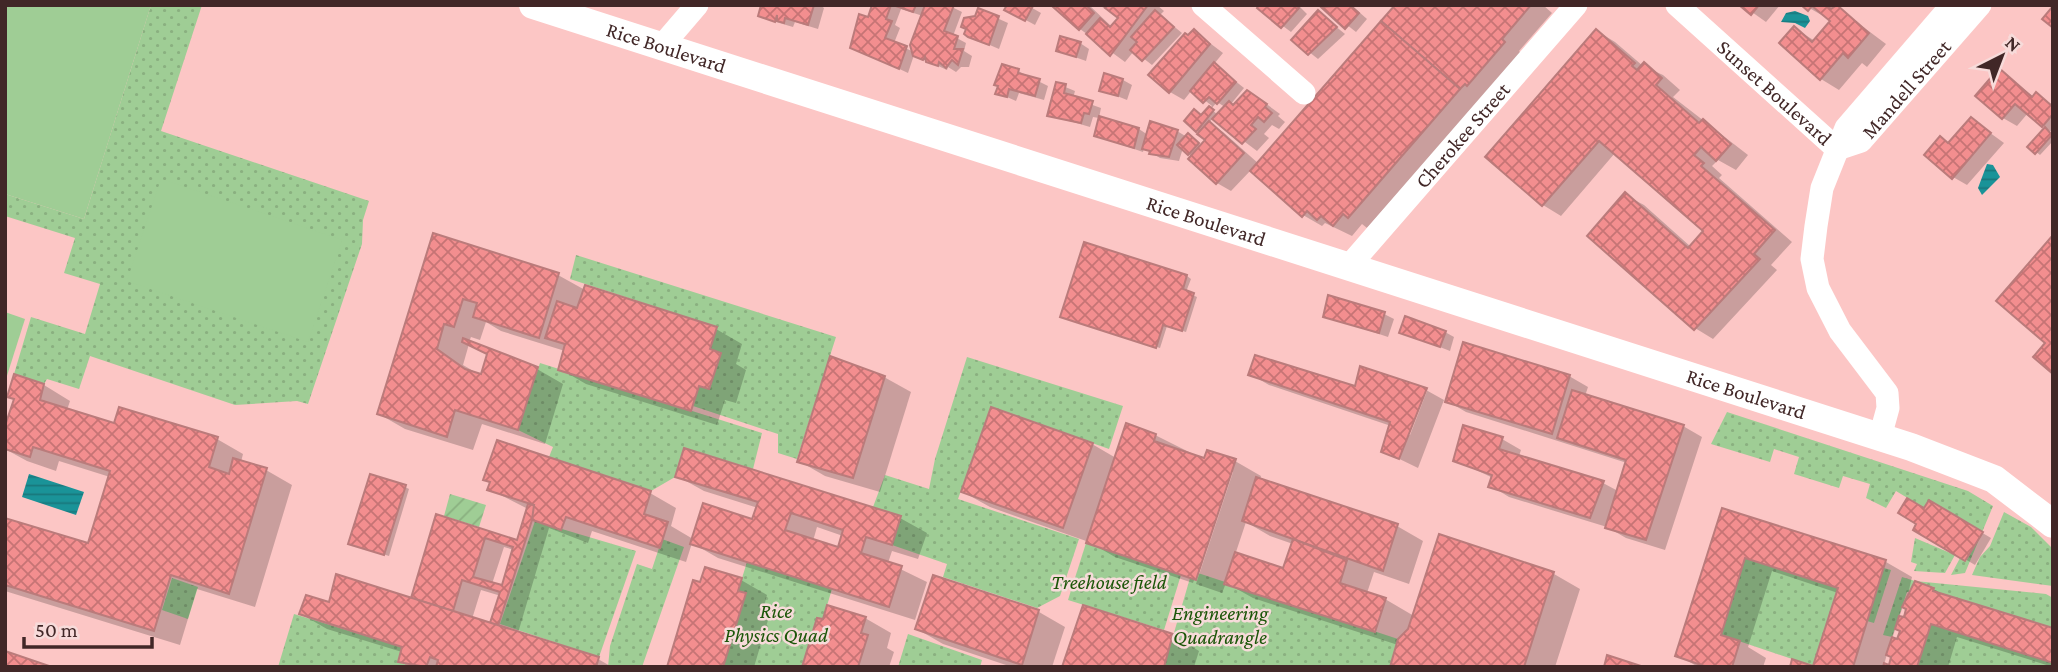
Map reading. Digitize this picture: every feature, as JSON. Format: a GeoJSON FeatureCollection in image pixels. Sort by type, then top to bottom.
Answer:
{"type":"FeatureCollection","features":[{"type":"Feature","properties":{"kind":"main road","name":"Rice Boulevard"},"geometry":{"type":"LineString","coordinates":[[533,5],[1880,436]]}},
{"type":"Feature","properties":{"kind":"main road"},"geometry":{"type":"LineString","coordinates":[[1880,436],[1994,478],[2053,524]]}},
{"type":"Feature","properties":{"kind":"street"},"geometry":{"type":"LineString","coordinates":[[661,47],[697,5]]}},
{"type":"Feature","properties":{"kind":"street"},"geometry":{"type":"LineString","coordinates":[[1203,5],[1304,93]]}},
{"type":"Feature","properties":{"kind":"street","name":"Cherokee Street"},"geometry":{"type":"LineString","coordinates":[[1349,266],[1576,5]]}},
{"type":"Feature","properties":{"kind":"street","name":"Sunset Boulevard"},"geometry":{"type":"LineString","coordinates":[[1677,5],[1837,149],[1822,188],[1812,259],[1818,288],[1840,331],[1887,393],[1888,408],[1880,436]]}},
{"type":"Feature","properties":{"kind":"street","name":"Mandell Street"},"geometry":{"type":"LineString","coordinates":[[1837,149],[1846,128],[1952,5]]}},
{"type":"Feature","properties":{"kind":"street","name":"Mandell Street"},"geometry":{"type":"LineString","coordinates":[[1837,149],[1861,141],[1980,5]]}},
{"type":"Feature","properties":{"kind":"green space"},"geometry":{"type":"Polygon","coordinates":[[[5,5],[151,5],[84,219],[5,194],[5,5]]]}},
{"type":"Feature","properties":{"kind":"green space"},"geometry":{"type":"Polygon","coordinates":[[[151,5],[202,5],[161,131],[369,201],[363,220],[362,244],[308,404],[297,401],[235,405],[90,356],[79,389],[47,379],[44,384],[14,374],[31,317],[85,334],[100,284],[64,273],[75,238],[5,216],[5,194],[84,219],[151,5]]]}},
{"type":"Feature","properties":{"kind":"green space"},"geometry":{"type":"Polygon","coordinates":[[[161,179],[342,240],[308,342],[127,281],[161,179]]]}},
{"type":"Feature","properties":{"kind":"green space"},"geometry":{"type":"Polygon","coordinates":[[[576,255],[836,337],[797,459],[778,453],[778,434],[693,406],[699,386],[710,389],[720,353],[710,349],[717,327],[570,279],[576,255]]]}},
{"type":"Feature","properties":{"kind":"green space"},"geometry":{"type":"Polygon","coordinates":[[[5,312],[25,319],[5,382],[5,312]]]}},
{"type":"Feature","properties":{"kind":"green space"},"geometry":{"type":"Polygon","coordinates":[[[967,357],[1123,406],[1109,449],[991,407],[958,499],[1079,539],[1060,596],[1037,608],[943,577],[947,564],[892,545],[901,516],[873,507],[885,475],[929,489],[935,459],[967,357]]]}},
{"type":"Feature","properties":{"kind":"green space"},"geometry":{"type":"Polygon","coordinates":[[[540,363],[762,433],[753,469],[685,448],[675,477],[651,491],[549,457],[553,447],[518,430],[540,363]]]}},
{"type":"Feature","properties":{"kind":"green space"},"geometry":{"type":"Polygon","coordinates":[[[1727,412],[1968,491],[1993,506],[1982,532],[1929,500],[1924,508],[1896,491],[1886,508],[1866,498],[1870,484],[1843,476],[1839,488],[1794,474],[1799,457],[1774,449],[1770,462],[1711,444],[1727,412]]]}},
{"type":"Feature","properties":{"kind":"green space"},"geometry":{"type":"Polygon","coordinates":[[[450,494],[486,505],[479,527],[444,516],[450,494]]]}},
{"type":"Feature","properties":{"kind":"green space"},"geometry":{"type":"Polygon","coordinates":[[[2004,512],[2031,527],[2053,549],[2053,586],[1972,575],[1980,557],[1990,546],[2004,512]]]}},
{"type":"Feature","properties":{"kind":"green space"},"geometry":{"type":"Polygon","coordinates":[[[535,521],[636,551],[599,657],[500,624],[535,521]]]}},
{"type":"Feature","properties":{"kind":"green space"},"geometry":{"type":"Polygon","coordinates":[[[1980,537],[1965,573],[1951,575],[1960,558],[1966,561],[1980,537]]]}},
{"type":"Feature","properties":{"kind":"green space"},"geometry":{"type":"Polygon","coordinates":[[[1915,538],[1955,555],[1945,573],[1914,571],[1917,564],[1911,562],[1915,538]]]}},
{"type":"Feature","properties":{"kind":"green space"},"geometry":{"type":"Polygon","coordinates":[[[662,539],[684,547],[642,667],[608,667],[610,646],[637,564],[652,569],[662,539]]]}},
{"type":"Feature","properties":{"kind":"green space","name":"Treehouse field"},"geometry":{"type":"Polygon","coordinates":[[[1086,543],[1181,575],[1164,630],[1068,600],[1086,543]]]}},
{"type":"Feature","properties":{"kind":"green space"},"geometry":{"type":"Polygon","coordinates":[[[1745,558],[1838,588],[1813,666],[1721,635],[1745,558]]]}},
{"type":"Feature","properties":{"kind":"green space","name":"Rice Physics Quad"},"geometry":{"type":"Polygon","coordinates":[[[747,562],[832,589],[823,619],[817,618],[802,667],[723,667],[745,594],[738,591],[747,562]]]}},
{"type":"Feature","properties":{"kind":"green space"},"geometry":{"type":"Polygon","coordinates":[[[1884,568],[1891,570],[1874,623],[1867,621],[1884,568]]]}},
{"type":"Feature","properties":{"kind":"green space","name":"Engineering Quadrangle"},"geometry":{"type":"Polygon","coordinates":[[[1198,573],[1398,639],[1390,667],[1164,667],[1190,578],[1198,573]]]}},
{"type":"Feature","properties":{"kind":"green space"},"geometry":{"type":"Polygon","coordinates":[[[1902,577],[1915,581],[2046,594],[2053,598],[2053,628],[1933,591],[1934,587],[1915,582],[1911,592],[1907,592],[1892,637],[1883,635],[1902,577]]]}},
{"type":"Feature","properties":{"kind":"green space"},"geometry":{"type":"Polygon","coordinates":[[[172,578],[198,587],[188,619],[162,610],[172,578]]]}},
{"type":"Feature","properties":{"kind":"green space"},"geometry":{"type":"Polygon","coordinates":[[[294,614],[402,647],[398,662],[413,667],[278,667],[294,614]]]}},
{"type":"Feature","properties":{"kind":"green space"},"geometry":{"type":"Polygon","coordinates":[[[1931,624],[2053,663],[2053,667],[1917,667],[1931,624]]]}},
{"type":"Feature","properties":{"kind":"green space"},"geometry":{"type":"Polygon","coordinates":[[[908,634],[982,660],[980,667],[898,667],[908,634]]]}},
{"type":"Feature","properties":{"kind":"water"},"geometry":{"type":"Polygon","coordinates":[[[1795,11],[1808,16],[1810,21],[1805,28],[1795,23],[1781,22],[1786,13],[1795,11]]]}},
{"type":"Feature","properties":{"kind":"water"},"geometry":{"type":"Polygon","coordinates":[[[1987,164],[1993,165],[2000,177],[1982,195],[1978,188],[1987,164]]]}},
{"type":"Feature","properties":{"kind":"water"},"geometry":{"type":"Polygon","coordinates":[[[29,474],[84,492],[76,515],[22,497],[29,474]]]}},
{"type":"Feature","properties":{"kind":"building"},"geometry":{"type":"Polygon","coordinates":[[[761,5],[814,5],[808,25],[785,18],[784,23],[777,21],[777,15],[775,22],[758,16],[761,5]]]}},
{"type":"Feature","properties":{"kind":"building"},"geometry":{"type":"Polygon","coordinates":[[[872,5],[891,5],[886,19],[892,21],[885,38],[907,46],[899,69],[850,48],[859,14],[868,17],[872,5]]]}},
{"type":"Feature","properties":{"kind":"building"},"geometry":{"type":"Polygon","coordinates":[[[893,5],[916,5],[913,12],[893,5]]]}},
{"type":"Feature","properties":{"kind":"building"},"geometry":{"type":"Polygon","coordinates":[[[925,5],[954,5],[944,31],[958,36],[954,49],[963,49],[958,65],[952,60],[946,68],[939,62],[938,66],[926,62],[925,57],[923,60],[913,56],[910,45],[925,5]]]}},
{"type":"Feature","properties":{"kind":"building"},"geometry":{"type":"Polygon","coordinates":[[[1007,5],[1033,6],[1025,21],[1004,10],[1007,5]]]}},
{"type":"Feature","properties":{"kind":"building"},"geometry":{"type":"Polygon","coordinates":[[[1086,5],[1094,13],[1079,30],[1053,7],[1086,5]]]}},
{"type":"Feature","properties":{"kind":"building"},"geometry":{"type":"Polygon","coordinates":[[[1108,5],[1148,5],[1110,56],[1086,34],[1100,18],[1110,27],[1118,18],[1105,8],[1108,5]]]}},
{"type":"Feature","properties":{"kind":"building"},"geometry":{"type":"Polygon","coordinates":[[[1259,5],[1296,5],[1299,8],[1281,28],[1257,8],[1259,5]]]}},
{"type":"Feature","properties":{"kind":"building"},"geometry":{"type":"Polygon","coordinates":[[[1350,5],[1359,13],[1345,29],[1321,7],[1350,5]]]}},
{"type":"Feature","properties":{"kind":"building"},"geometry":{"type":"Polygon","coordinates":[[[1395,5],[1531,5],[1502,39],[1505,42],[1467,86],[1465,84],[1460,89],[1381,21],[1395,5]]]}},
{"type":"Feature","properties":{"kind":"building"},"geometry":{"type":"Polygon","coordinates":[[[1739,5],[1759,5],[1751,15],[1739,5]]]}},
{"type":"Feature","properties":{"kind":"building"},"geometry":{"type":"Polygon","coordinates":[[[1801,5],[1826,5],[1831,9],[1837,5],[1869,33],[1848,58],[1843,53],[1820,80],[1779,43],[1794,26],[1812,42],[1830,21],[1812,6],[1808,11],[1801,5]]]}},
{"type":"Feature","properties":{"kind":"building"},"geometry":{"type":"Polygon","coordinates":[[[2053,6],[2053,28],[2042,19],[2053,6]]]}},
{"type":"Feature","properties":{"kind":"building"},"geometry":{"type":"Polygon","coordinates":[[[978,8],[999,16],[989,45],[968,37],[964,34],[966,29],[961,27],[964,18],[975,16],[978,8]]]}},
{"type":"Feature","properties":{"kind":"building"},"geometry":{"type":"Polygon","coordinates":[[[1155,10],[1174,27],[1142,61],[1130,50],[1137,42],[1131,37],[1155,10]]]}},
{"type":"Feature","properties":{"kind":"building"},"geometry":{"type":"Polygon","coordinates":[[[1318,10],[1337,27],[1308,55],[1291,40],[1318,10]]]}},
{"type":"Feature","properties":{"kind":"building"},"geometry":{"type":"Polygon","coordinates":[[[1381,21],[1460,89],[1348,218],[1343,214],[1333,226],[1321,216],[1317,220],[1307,211],[1302,217],[1250,171],[1381,21]]]}},
{"type":"Feature","properties":{"kind":"building"},"geometry":{"type":"Polygon","coordinates":[[[1194,29],[1210,44],[1169,93],[1148,75],[1185,33],[1188,35],[1194,29]]]}},
{"type":"Feature","properties":{"kind":"building"},"geometry":{"type":"Polygon","coordinates":[[[1596,29],[1635,63],[1632,66],[1637,70],[1644,62],[1662,78],[1656,85],[1699,123],[1703,119],[1731,144],[1716,161],[1701,147],[1694,155],[1704,163],[1701,166],[1775,230],[1754,254],[1760,259],[1694,330],[1587,236],[1625,192],[1688,248],[1703,231],[1599,141],[1542,206],[1485,157],[1596,29]]]}},
{"type":"Feature","properties":{"kind":"building"},"geometry":{"type":"Polygon","coordinates":[[[1060,36],[1081,42],[1076,57],[1056,51],[1060,36]]]}},
{"type":"Feature","properties":{"kind":"building"},"geometry":{"type":"Polygon","coordinates":[[[1214,62],[1236,82],[1217,104],[1209,97],[1203,103],[1190,91],[1214,62]]]}},
{"type":"Feature","properties":{"kind":"building"},"geometry":{"type":"Polygon","coordinates":[[[1002,64],[1019,69],[1018,73],[1040,79],[1035,96],[1009,89],[1007,97],[995,94],[998,86],[994,85],[1002,64]]]}},
{"type":"Feature","properties":{"kind":"building"},"geometry":{"type":"Polygon","coordinates":[[[1999,68],[2032,97],[2036,92],[2053,107],[2053,114],[2042,127],[2015,104],[2002,119],[1975,96],[1999,68]]]}},
{"type":"Feature","properties":{"kind":"building"},"geometry":{"type":"Polygon","coordinates":[[[1104,73],[1123,79],[1118,96],[1099,91],[1104,73]]]}},
{"type":"Feature","properties":{"kind":"building"},"geometry":{"type":"Polygon","coordinates":[[[1056,82],[1066,84],[1064,93],[1093,101],[1089,114],[1084,113],[1081,123],[1047,116],[1056,82]]]}},
{"type":"Feature","properties":{"kind":"building"},"geometry":{"type":"Polygon","coordinates":[[[1247,90],[1267,104],[1265,107],[1272,113],[1264,122],[1258,117],[1251,125],[1256,129],[1242,144],[1212,119],[1229,101],[1233,105],[1247,90]]]}},
{"type":"Feature","properties":{"kind":"building"},"geometry":{"type":"Polygon","coordinates":[[[1209,106],[1214,110],[1196,132],[1184,121],[1194,109],[1201,115],[1209,106]]]}},
{"type":"Feature","properties":{"kind":"building"},"geometry":{"type":"Polygon","coordinates":[[[1099,116],[1139,128],[1134,148],[1094,136],[1099,116]]]}},
{"type":"Feature","properties":{"kind":"building"},"geometry":{"type":"Polygon","coordinates":[[[1971,117],[1991,133],[1952,179],[1924,155],[1940,136],[1948,143],[1971,117]]]}},
{"type":"Feature","properties":{"kind":"building"},"geometry":{"type":"Polygon","coordinates":[[[1150,121],[1178,130],[1169,157],[1149,154],[1150,151],[1142,149],[1150,121]]]}},
{"type":"Feature","properties":{"kind":"building"},"geometry":{"type":"Polygon","coordinates":[[[1209,121],[1244,153],[1216,184],[1188,159],[1205,140],[1197,134],[1209,121]]]}},
{"type":"Feature","properties":{"kind":"building"},"geometry":{"type":"Polygon","coordinates":[[[2045,127],[2052,135],[2035,154],[2027,147],[2045,127]]]}},
{"type":"Feature","properties":{"kind":"building"},"geometry":{"type":"Polygon","coordinates":[[[1188,133],[1199,143],[1188,155],[1177,145],[1188,133]]]}},
{"type":"Feature","properties":{"kind":"building"},"geometry":{"type":"Polygon","coordinates":[[[433,233],[559,273],[539,338],[473,317],[477,303],[463,299],[454,327],[444,324],[437,349],[465,369],[481,374],[487,354],[462,342],[463,338],[538,367],[518,430],[455,410],[447,437],[377,414],[433,233]]]}},
{"type":"Feature","properties":{"kind":"building"},"geometry":{"type":"Polygon","coordinates":[[[2053,235],[2053,374],[2033,357],[2045,343],[1996,301],[2053,235]]]}},
{"type":"Feature","properties":{"kind":"building"},"geometry":{"type":"Polygon","coordinates":[[[1084,242],[1187,275],[1183,289],[1194,293],[1182,331],[1163,325],[1156,348],[1060,317],[1084,242]]]}},
{"type":"Feature","properties":{"kind":"building"},"geometry":{"type":"Polygon","coordinates":[[[585,285],[717,327],[710,349],[721,353],[709,389],[699,386],[691,411],[558,370],[565,344],[545,338],[557,301],[577,308],[585,285]]]}},
{"type":"Feature","properties":{"kind":"building"},"geometry":{"type":"Polygon","coordinates":[[[1328,295],[1385,312],[1379,333],[1323,317],[1328,295]]]}},
{"type":"Feature","properties":{"kind":"building"},"geometry":{"type":"Polygon","coordinates":[[[1405,316],[1446,331],[1440,347],[1399,333],[1405,316]]]}},
{"type":"Feature","properties":{"kind":"building"},"geometry":{"type":"Polygon","coordinates":[[[1463,342],[1570,375],[1552,434],[1445,402],[1463,342]]]}},
{"type":"Feature","properties":{"kind":"building"},"geometry":{"type":"Polygon","coordinates":[[[1255,355],[1355,386],[1360,366],[1427,388],[1399,459],[1381,452],[1390,422],[1248,375],[1255,355]]]}},
{"type":"Feature","properties":{"kind":"building"},"geometry":{"type":"Polygon","coordinates":[[[830,356],[885,376],[853,478],[797,462],[830,356]]]}},
{"type":"Feature","properties":{"kind":"building"},"geometry":{"type":"Polygon","coordinates":[[[14,374],[44,384],[40,400],[114,423],[119,407],[218,437],[209,467],[229,474],[233,458],[267,468],[229,594],[171,575],[154,631],[5,585],[5,518],[88,543],[110,471],[33,447],[30,457],[5,449],[5,426],[14,399],[7,397],[14,374]]]}},
{"type":"Feature","properties":{"kind":"building"},"geometry":{"type":"Polygon","coordinates":[[[1572,390],[1684,425],[1646,540],[1605,528],[1626,460],[1557,438],[1572,390]]]}},
{"type":"Feature","properties":{"kind":"building"},"geometry":{"type":"Polygon","coordinates":[[[991,407],[1093,443],[1063,528],[961,492],[991,407]]]}},
{"type":"Feature","properties":{"kind":"building"},"geometry":{"type":"Polygon","coordinates":[[[1126,423],[1156,434],[1154,441],[1204,458],[1207,450],[1236,459],[1196,580],[1086,543],[1126,423]]]}},
{"type":"Feature","properties":{"kind":"building"},"geometry":{"type":"Polygon","coordinates":[[[1463,425],[1503,437],[1499,449],[1604,481],[1590,518],[1488,487],[1492,475],[1453,461],[1463,425]]]}},
{"type":"Feature","properties":{"kind":"building"},"geometry":{"type":"Polygon","coordinates":[[[497,440],[651,491],[644,514],[668,522],[660,548],[566,517],[561,530],[530,519],[534,505],[487,490],[490,482],[483,480],[497,440]]]}},
{"type":"Feature","properties":{"kind":"building"},"geometry":{"type":"Polygon","coordinates":[[[684,448],[901,516],[892,545],[866,537],[861,553],[902,566],[889,607],[690,544],[703,503],[752,519],[758,502],[675,477],[684,448]],[[791,513],[785,530],[838,547],[843,530],[791,513]]]}},
{"type":"Feature","properties":{"kind":"building"},"geometry":{"type":"Polygon","coordinates":[[[370,474],[406,485],[384,555],[348,544],[370,474]]]}},
{"type":"Feature","properties":{"kind":"building"},"geometry":{"type":"Polygon","coordinates":[[[1256,477],[1398,524],[1383,571],[1242,521],[1256,477]]]}},
{"type":"Feature","properties":{"kind":"building"},"geometry":{"type":"Polygon","coordinates":[[[1907,498],[1924,508],[1929,500],[1983,532],[1965,561],[1913,530],[1916,524],[1898,513],[1907,498]]]}},
{"type":"Feature","properties":{"kind":"building"},"geometry":{"type":"Polygon","coordinates":[[[528,504],[534,505],[532,520],[498,626],[490,623],[500,592],[462,580],[453,611],[411,598],[436,514],[517,540],[528,504]],[[485,538],[473,577],[502,585],[513,547],[485,538]]]}},
{"type":"Feature","properties":{"kind":"building"},"geometry":{"type":"Polygon","coordinates":[[[1722,508],[1886,560],[1853,667],[1790,667],[1792,659],[1813,666],[1838,588],[1745,558],[1721,635],[1740,641],[1732,667],[1707,667],[1675,656],[1722,508]]]}},
{"type":"Feature","properties":{"kind":"building"},"geometry":{"type":"Polygon","coordinates":[[[1439,534],[1554,572],[1524,667],[1390,667],[1398,639],[1408,629],[1439,534]]]}},
{"type":"Feature","properties":{"kind":"building"},"geometry":{"type":"Polygon","coordinates":[[[1293,539],[1347,560],[1340,583],[1386,598],[1375,632],[1224,584],[1235,552],[1283,568],[1293,539]]]}},
{"type":"Feature","properties":{"kind":"building"},"geometry":{"type":"Polygon","coordinates":[[[705,567],[742,578],[738,591],[746,593],[723,667],[667,667],[693,580],[700,582],[705,567]]]}},
{"type":"Feature","properties":{"kind":"building"},"geometry":{"type":"Polygon","coordinates":[[[336,574],[599,657],[596,667],[436,667],[438,660],[430,657],[426,667],[398,662],[402,647],[299,614],[306,595],[329,602],[336,574]]]}},
{"type":"Feature","properties":{"kind":"building"},"geometry":{"type":"Polygon","coordinates":[[[933,575],[1039,610],[1022,665],[915,629],[933,575]]]}},
{"type":"Feature","properties":{"kind":"building"},"geometry":{"type":"Polygon","coordinates":[[[1915,581],[1934,588],[1933,591],[2053,628],[2053,663],[1931,624],[1917,667],[1883,667],[1884,663],[1889,665],[1891,657],[1886,655],[1892,637],[1897,639],[1900,631],[1895,629],[1899,616],[1904,617],[1906,609],[1902,607],[1915,581]]]}},
{"type":"Feature","properties":{"kind":"building"},"geometry":{"type":"Polygon","coordinates":[[[827,605],[866,617],[861,633],[868,635],[858,667],[802,667],[817,618],[823,619],[827,605]]]}},
{"type":"Feature","properties":{"kind":"building"},"geometry":{"type":"Polygon","coordinates":[[[1083,605],[1173,634],[1164,667],[1062,667],[1083,605]]]}},
{"type":"Feature","properties":{"kind":"building"},"geometry":{"type":"Polygon","coordinates":[[[5,651],[52,667],[5,667],[5,651]]]}},
{"type":"Feature","properties":{"kind":"building"},"geometry":{"type":"Polygon","coordinates":[[[1607,655],[1644,667],[1604,667],[1607,655]]]}}]}
